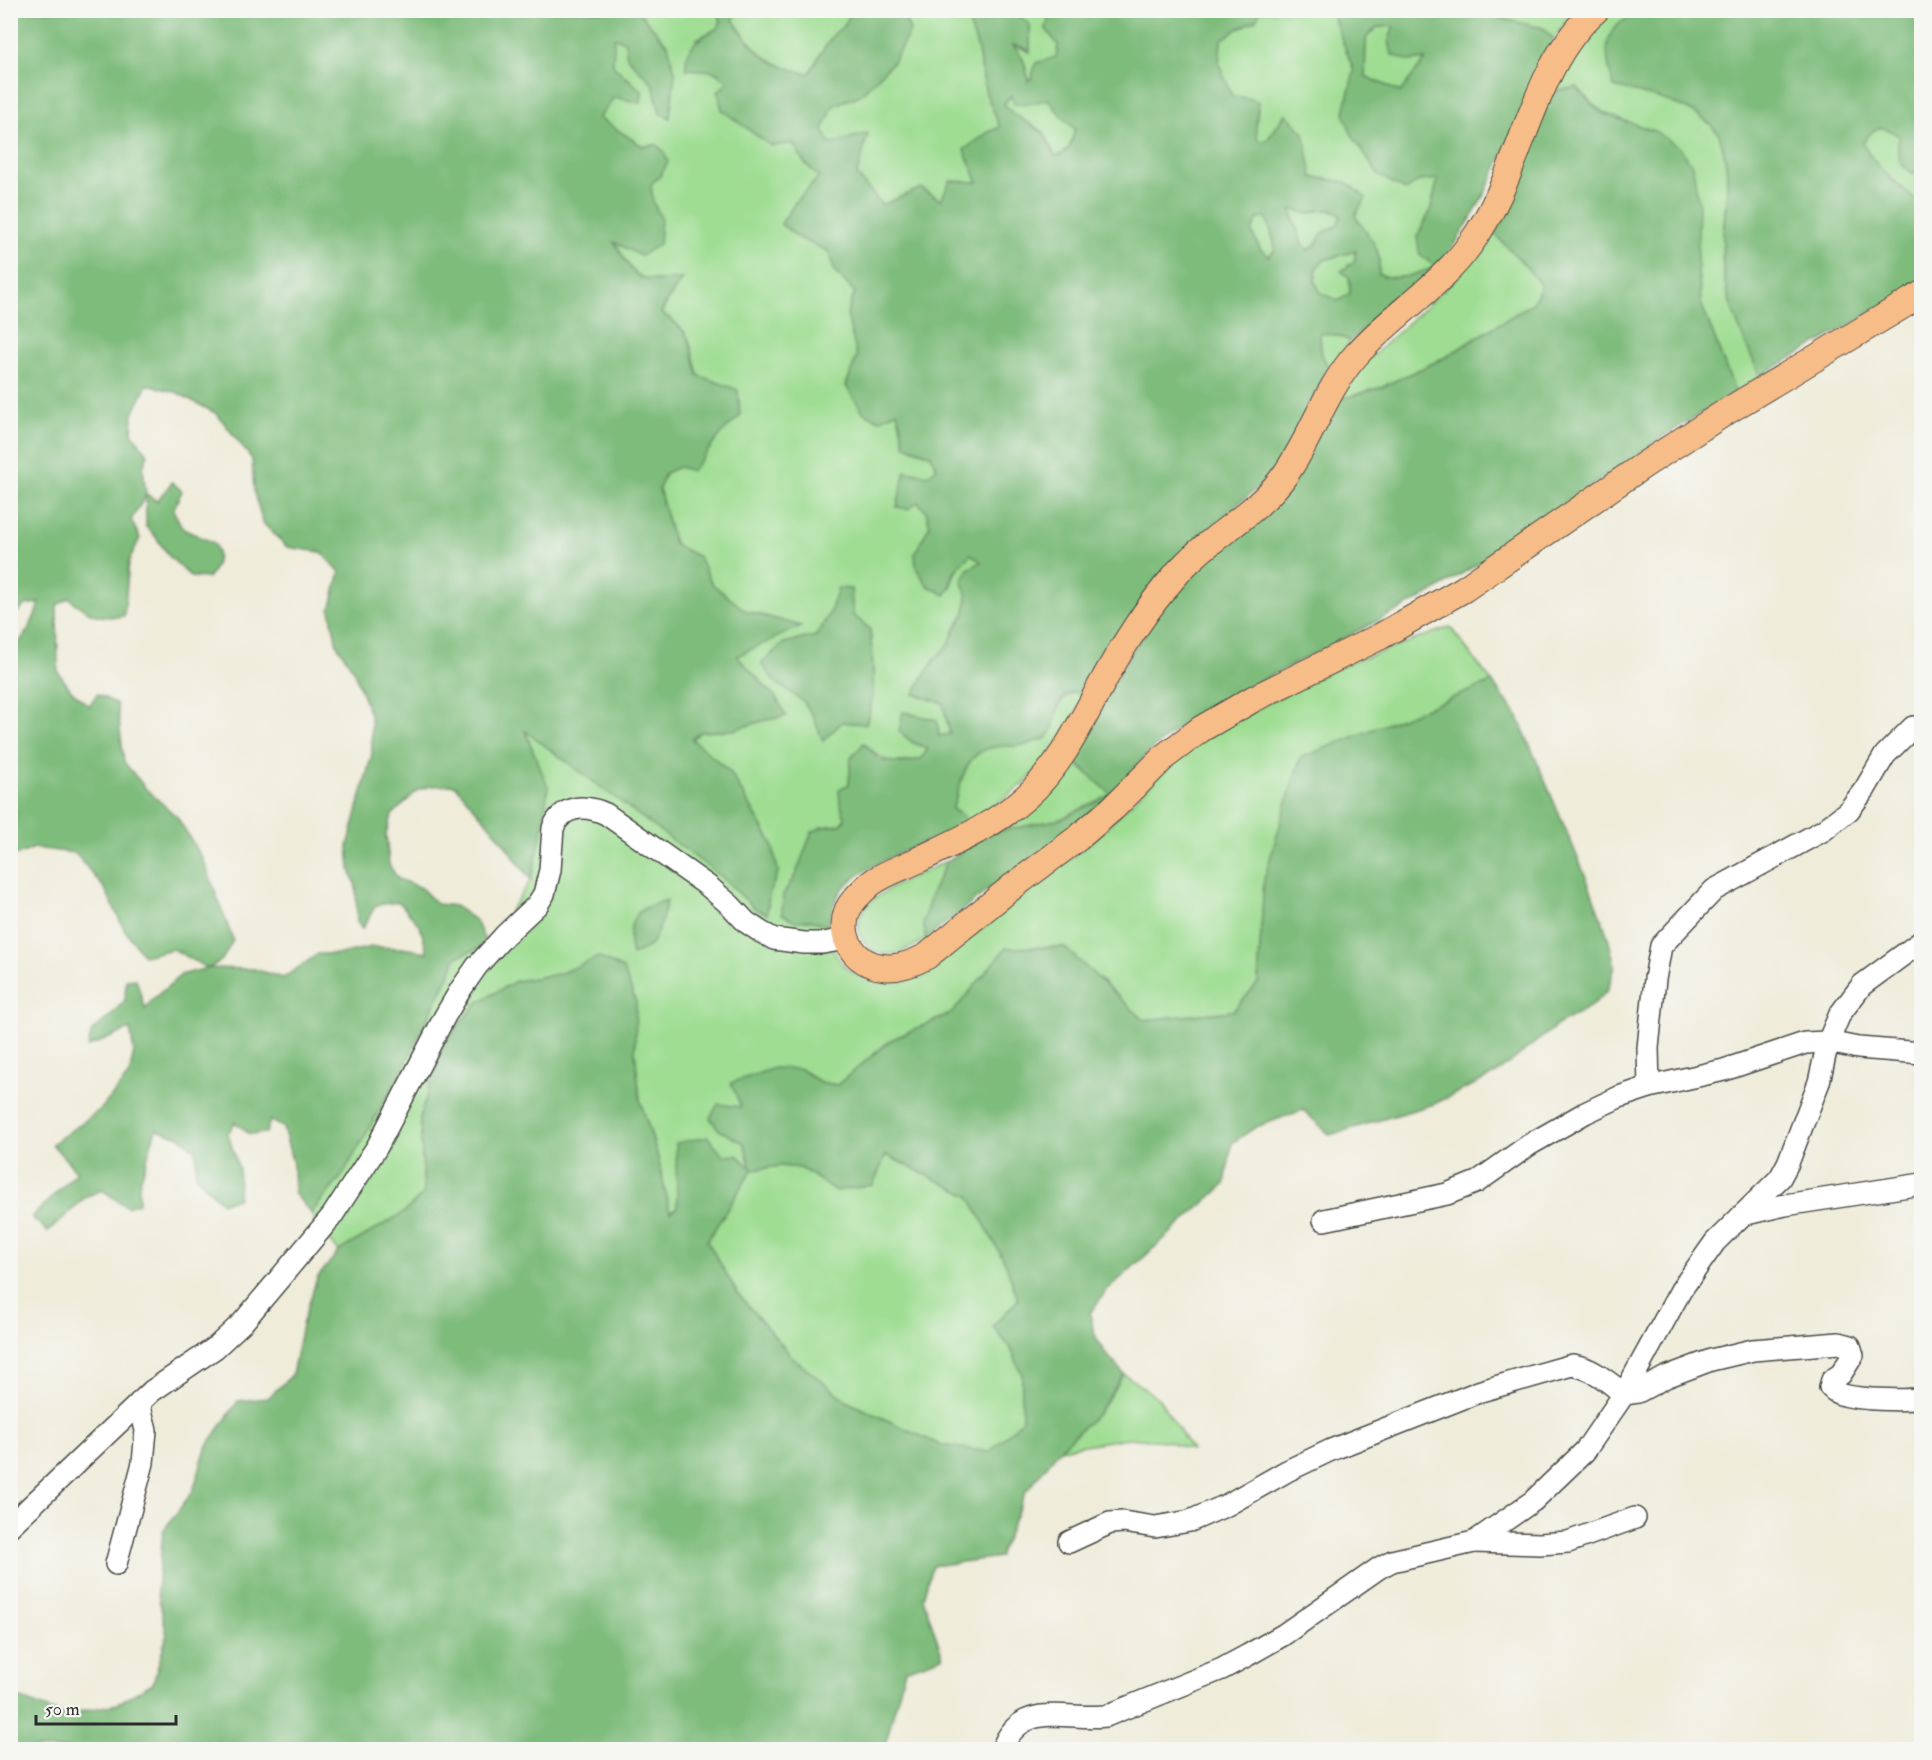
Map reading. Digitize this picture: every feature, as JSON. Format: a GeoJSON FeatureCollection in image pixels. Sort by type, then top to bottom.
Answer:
{"type":"FeatureCollection","features":[{"type":"Feature","properties":{"kind":"main road"},"geometry":{"type":"LineString","coordinates":[[1596,10],[1583,22],[1560,52],[1497,198],[1473,241],[1427,291],[1376,334],[1344,370],[1328,394],[1294,461],[1267,496],[1174,576],[1121,650],[1083,722],[1050,772],[1024,799],[1000,816],[960,839],[884,875],[866,888],[849,907],[845,922],[846,939],[855,955],[872,965],[882,967],[911,963],[927,956],[1012,887],[1085,833],[1175,747],[1202,729],[1253,699],[1381,636],[1464,589],[1644,465],[1729,410],[1922,294]]}},
{"type":"Feature","properties":{"kind":"street"},"geometry":{"type":"LineString","coordinates":[[1649,1087],[1648,1048],[1654,979],[1661,946],[1713,890],[1824,830],[1849,810],[1865,789],[1885,755],[1913,727]]}},
{"type":"Feature","properties":{"kind":"street"},"geometry":{"type":"LineString","coordinates":[[10,1526],[152,1391],[215,1348],[243,1322],[332,1216],[378,1147],[461,989],[477,966],[537,905],[544,894],[550,870],[553,828],[565,812],[583,807],[606,814],[708,886],[746,922],[774,939],[824,943],[846,939]]}},
{"type":"Feature","properties":{"kind":"street"},"geometry":{"type":"LineString","coordinates":[[1474,1542],[1533,1501],[1585,1451],[1624,1394],[1681,1290],[1715,1242],[1780,1178],[1819,1082],[1828,1042],[1840,1014],[1862,985],[1922,941]]}},
{"type":"Feature","properties":{"kind":"street"},"geometry":{"type":"LineString","coordinates":[[1323,1220],[1448,1194],[1477,1182],[1529,1145],[1585,1113],[1619,1097],[1649,1087],[1724,1070],[1805,1043],[1828,1042],[1858,1048],[1922,1053]]}},
{"type":"Feature","properties":{"kind":"street"},"geometry":{"type":"LineString","coordinates":[[1741,1215],[1785,1205],[1922,1184]]}},
{"type":"Feature","properties":{"kind":"street"},"geometry":{"type":"LineString","coordinates":[[1069,1542],[1110,1523],[1123,1522],[1155,1527],[1190,1521],[1331,1450],[1480,1391],[1572,1365],[1585,1367],[1624,1394],[1638,1392],[1666,1377],[1711,1360],[1752,1350],[1839,1343],[1850,1346],[1853,1355],[1840,1374],[1832,1380],[1830,1387],[1836,1393],[1856,1397],[1912,1400],[1922,1398]]}},
{"type":"Feature","properties":{"kind":"street"},"geometry":{"type":"LineString","coordinates":[[116,1564],[143,1464],[146,1430],[139,1403]]}},
{"type":"Feature","properties":{"kind":"street"},"geometry":{"type":"LineString","coordinates":[[1002,1749],[1016,1725],[1028,1718],[1106,1716],[1222,1669],[1283,1635],[1392,1561],[1474,1542],[1540,1544],[1568,1542],[1635,1518]]}},
{"type":"Feature","properties":{"kind":"green space"},"geometry":{"type":"Polygon","coordinates":[[[11,11],[638,11],[668,45],[675,73],[670,118],[660,113],[653,84],[627,57],[625,41],[614,38],[613,66],[642,91],[641,103],[614,97],[599,118],[642,146],[657,145],[664,152],[668,162],[660,176],[651,184],[653,202],[661,218],[659,244],[641,256],[614,242],[633,272],[639,276],[655,280],[682,279],[661,313],[684,332],[691,346],[698,375],[738,390],[740,416],[721,434],[692,471],[679,467],[665,473],[659,489],[674,544],[699,557],[712,584],[746,611],[801,626],[737,656],[777,699],[786,716],[733,730],[700,732],[692,739],[730,772],[772,843],[778,872],[769,894],[767,914],[754,908],[722,877],[525,731],[548,787],[542,832],[531,880],[497,834],[455,785],[430,786],[418,790],[392,815],[386,834],[389,865],[398,879],[421,888],[437,904],[455,906],[476,921],[487,945],[456,957],[401,1072],[342,1176],[311,1213],[294,1193],[293,1164],[283,1127],[270,1120],[266,1133],[249,1134],[235,1122],[228,1134],[239,1169],[238,1198],[222,1203],[196,1177],[196,1151],[180,1137],[156,1129],[139,1185],[139,1203],[127,1207],[102,1190],[87,1196],[48,1232],[32,1217],[77,1172],[52,1144],[101,1109],[129,1075],[134,1052],[130,1029],[88,1047],[92,1031],[125,1000],[126,980],[136,979],[145,1009],[181,975],[207,968],[173,949],[144,956],[124,929],[105,889],[75,853],[34,848],[18,855],[11,853],[11,825],[16,812],[10,804],[11,653],[28,630],[39,603],[25,605],[11,617],[11,11]],[[147,385],[133,414],[132,433],[148,454],[143,467],[146,494],[157,501],[172,482],[182,491],[173,510],[183,529],[214,543],[218,557],[216,565],[208,578],[191,577],[169,556],[146,527],[146,495],[131,520],[140,538],[129,561],[124,616],[108,617],[94,614],[69,598],[57,605],[58,672],[71,690],[89,706],[97,694],[117,704],[124,762],[146,789],[177,817],[204,861],[233,940],[222,960],[209,968],[254,969],[283,978],[318,954],[340,954],[372,947],[427,952],[420,926],[399,902],[376,905],[362,929],[357,922],[356,887],[350,869],[348,846],[372,754],[371,718],[353,669],[337,645],[330,610],[340,572],[321,552],[287,547],[263,523],[254,491],[252,459],[217,414],[176,392],[147,385]]]}},
{"type":"Feature","properties":{"kind":"green space"},"geometry":{"type":"Polygon","coordinates":[[[638,11],[718,11],[721,21],[718,28],[696,39],[713,71],[728,81],[723,110],[771,146],[793,143],[804,162],[819,177],[795,203],[781,224],[799,238],[828,251],[835,272],[855,292],[847,314],[857,356],[846,386],[864,413],[880,420],[897,411],[911,448],[931,455],[937,469],[929,475],[913,472],[901,492],[897,507],[918,502],[926,511],[930,525],[915,553],[951,588],[953,577],[971,554],[981,562],[967,596],[965,613],[949,645],[936,658],[914,694],[943,703],[950,734],[939,736],[937,720],[903,712],[912,742],[928,749],[921,759],[902,762],[889,761],[883,759],[864,743],[851,758],[849,784],[840,802],[845,818],[841,825],[822,827],[812,832],[796,874],[783,895],[795,921],[811,920],[828,926],[832,944],[839,959],[849,970],[875,982],[907,980],[924,974],[1094,840],[1190,745],[1333,669],[1450,627],[1492,682],[1412,715],[1264,879],[1258,984],[1233,1011],[1144,1020],[1064,947],[1006,948],[952,1013],[891,1040],[837,1085],[820,1082],[800,1069],[741,1107],[719,1130],[744,1143],[752,1170],[780,1166],[801,1168],[836,1191],[886,1155],[969,1196],[1006,1264],[1018,1300],[993,1326],[1011,1349],[1022,1374],[1022,1421],[989,1452],[940,1445],[848,1402],[794,1359],[738,1294],[707,1241],[751,1170],[723,1156],[677,1143],[677,1208],[669,1212],[657,1154],[640,1100],[635,1052],[599,957],[559,974],[516,981],[477,1003],[442,1046],[420,1117],[424,1193],[405,1212],[339,1251],[319,1231],[311,1213],[342,1176],[401,1072],[456,957],[487,945],[531,880],[542,832],[547,787],[525,730],[722,877],[754,908],[767,913],[769,894],[778,872],[772,843],[730,772],[692,740],[700,732],[733,730],[786,716],[736,656],[800,626],[746,611],[712,584],[698,557],[674,544],[659,489],[665,473],[695,455],[740,416],[737,390],[698,375],[691,346],[684,332],[661,313],[681,279],[655,280],[639,275],[627,263],[614,241],[661,218],[652,202],[651,184],[660,176],[657,145],[642,146],[599,118],[614,97],[641,102],[642,91],[613,66],[613,37],[625,41],[627,57],[653,84],[660,113],[675,73],[668,45],[638,11]],[[838,589],[830,613],[816,636],[784,643],[804,702],[823,740],[842,722],[866,724],[872,700],[870,630],[853,615],[838,589]]]}},
{"type":"Feature","properties":{"kind":"green space"},"geometry":{"type":"Polygon","coordinates":[[[718,11],[738,11],[733,20],[756,49],[784,67],[809,74],[822,51],[835,33],[844,26],[852,11],[902,11],[910,31],[893,62],[860,95],[834,105],[823,129],[830,144],[868,133],[857,175],[882,205],[921,188],[941,200],[950,181],[978,182],[964,150],[987,133],[1000,127],[986,93],[977,46],[966,15],[957,11],[1014,11],[1030,25],[1030,52],[1023,47],[1013,45],[1024,62],[1028,81],[1031,79],[1036,63],[1056,57],[1058,45],[1046,29],[1050,11],[1260,11],[1256,20],[1221,40],[1219,64],[1232,96],[1258,102],[1257,138],[1262,142],[1268,139],[1286,114],[1304,133],[1312,177],[1346,182],[1366,198],[1355,215],[1376,248],[1379,274],[1393,278],[1436,267],[1417,286],[1372,321],[1351,341],[1336,335],[1320,333],[1321,352],[1328,368],[1284,455],[1271,473],[1256,489],[1184,549],[1164,569],[1147,591],[1084,696],[1075,692],[1064,697],[1057,710],[1052,731],[1046,739],[1024,745],[990,748],[974,757],[964,772],[952,809],[963,816],[967,825],[900,853],[851,881],[836,899],[828,926],[811,920],[795,921],[782,914],[783,895],[796,874],[812,832],[822,827],[841,825],[845,818],[839,790],[849,784],[851,758],[864,743],[880,760],[903,763],[921,759],[928,749],[912,742],[899,731],[903,712],[937,720],[939,736],[950,734],[943,703],[914,694],[924,675],[949,644],[965,613],[967,596],[962,582],[968,569],[981,562],[971,554],[955,571],[950,588],[945,595],[928,586],[916,568],[915,553],[930,525],[926,511],[918,502],[908,509],[897,507],[905,471],[928,475],[937,468],[931,455],[905,445],[897,411],[880,420],[864,413],[846,386],[857,356],[847,314],[855,292],[835,272],[828,251],[799,238],[781,224],[795,203],[819,177],[804,162],[793,143],[771,146],[722,110],[718,92],[728,81],[713,71],[686,69],[690,48],[705,35],[718,28],[721,21],[718,11]],[[1011,95],[1004,104],[1012,113],[1044,133],[1055,156],[1067,150],[1075,129],[1048,99],[1034,103],[1014,104],[1011,95]],[[1292,209],[1294,223],[1302,245],[1308,250],[1315,246],[1322,233],[1337,226],[1341,216],[1333,210],[1319,210],[1307,214],[1292,209]],[[1266,218],[1257,219],[1252,232],[1260,249],[1269,256],[1275,250],[1275,246],[1266,218]],[[1356,251],[1324,260],[1317,267],[1315,282],[1321,293],[1338,301],[1350,293],[1350,278],[1341,271],[1354,262],[1356,251]]]}},
{"type":"Feature","properties":{"kind":"green space"},"geometry":{"type":"Polygon","coordinates":[[[738,11],[852,11],[844,26],[835,33],[822,51],[809,74],[784,67],[756,49],[733,20],[738,11]]]}},
{"type":"Feature","properties":{"kind":"green space"},"geometry":{"type":"Polygon","coordinates":[[[902,11],[957,11],[966,15],[977,46],[986,93],[1000,127],[987,133],[978,183],[941,200],[921,188],[882,205],[830,145],[823,129],[834,105],[860,95],[910,31],[902,11]]]}},
{"type":"Feature","properties":{"kind":"green space"},"geometry":{"type":"Polygon","coordinates":[[[1014,11],[1050,11],[1046,29],[1058,45],[1056,58],[1036,63],[1031,79],[1028,81],[1024,61],[1012,44],[1030,52],[1030,25],[1014,11]]]}},
{"type":"Feature","properties":{"kind":"green space"},"geometry":{"type":"Polygon","coordinates":[[[1260,11],[1331,11],[1354,71],[1344,113],[1419,181],[1438,179],[1430,212],[1417,237],[1436,267],[1393,278],[1379,274],[1376,247],[1359,224],[1346,182],[1312,178],[1308,158],[1285,114],[1268,139],[1262,142],[1257,138],[1258,109],[1252,99],[1232,96],[1219,64],[1221,40],[1256,20],[1260,11]]]}},
{"type":"Feature","properties":{"kind":"green space"},"geometry":{"type":"Polygon","coordinates":[[[1331,11],[1481,11],[1507,20],[1543,28],[1553,39],[1489,185],[1457,240],[1436,267],[1420,255],[1417,237],[1430,212],[1438,179],[1419,181],[1405,190],[1378,175],[1351,133],[1344,113],[1354,71],[1331,11]],[[1394,26],[1377,27],[1366,38],[1365,76],[1400,92],[1426,59],[1409,61],[1392,55],[1389,40],[1394,26]]]}},
{"type":"Feature","properties":{"kind":"green space"},"geometry":{"type":"Polygon","coordinates":[[[1481,11],[1557,11],[1569,18],[1553,39],[1543,28],[1507,20],[1481,11]]]}},
{"type":"Feature","properties":{"kind":"green space"},"geometry":{"type":"Polygon","coordinates":[[[1613,11],[1663,11],[1653,16],[1636,16],[1615,87],[1656,97],[1697,114],[1717,132],[1721,141],[1727,177],[1722,245],[1725,282],[1737,323],[1760,376],[1735,392],[1701,303],[1697,260],[1621,119],[1596,107],[1577,87],[1552,92],[1569,57],[1613,11]]]}},
{"type":"Feature","properties":{"kind":"green space"},"geometry":{"type":"Polygon","coordinates":[[[1663,11],[1921,11],[1921,175],[1907,169],[1900,162],[1899,136],[1893,132],[1878,128],[1863,143],[1881,169],[1921,205],[1921,284],[1760,376],[1737,323],[1725,282],[1722,245],[1727,177],[1719,136],[1708,122],[1697,114],[1670,102],[1614,87],[1608,66],[1608,45],[1615,27],[1635,16],[1663,11]]]}},
{"type":"Feature","properties":{"kind":"green space"},"geometry":{"type":"Polygon","coordinates":[[[1394,26],[1426,59],[1400,92],[1365,76],[1366,38],[1377,27],[1394,26]]]}},
{"type":"Feature","properties":{"kind":"green space"},"geometry":{"type":"Polygon","coordinates":[[[1577,87],[1592,105],[1604,114],[1655,131],[1681,149],[1693,167],[1699,207],[1697,260],[1701,303],[1735,392],[1667,434],[1493,554],[1428,595],[1218,703],[1181,726],[1147,753],[1112,794],[1053,844],[999,881],[926,939],[923,923],[932,892],[947,861],[991,833],[1061,819],[1111,794],[1071,759],[1134,648],[1165,602],[1339,400],[1382,387],[1444,358],[1533,303],[1541,286],[1524,264],[1494,233],[1530,151],[1552,92],[1577,87]]]}},
{"type":"Feature","properties":{"kind":"green space"},"geometry":{"type":"Polygon","coordinates":[[[1012,95],[1034,103],[1048,98],[1062,117],[1075,129],[1064,153],[1055,156],[1044,132],[1012,113],[1004,104],[1012,95]]]}},
{"type":"Feature","properties":{"kind":"green space"},"geometry":{"type":"Polygon","coordinates":[[[1878,127],[1890,130],[1899,136],[1898,152],[1910,172],[1921,175],[1921,205],[1869,155],[1863,143],[1870,131],[1878,127]]]}},
{"type":"Feature","properties":{"kind":"green space"},"geometry":{"type":"Polygon","coordinates":[[[1292,208],[1307,214],[1328,210],[1341,216],[1337,226],[1323,233],[1315,246],[1308,250],[1302,245],[1292,208]]]}},
{"type":"Feature","properties":{"kind":"green space"},"geometry":{"type":"Polygon","coordinates":[[[1267,218],[1275,250],[1269,256],[1260,249],[1252,232],[1257,219],[1267,218]]]}},
{"type":"Feature","properties":{"kind":"green space"},"geometry":{"type":"Polygon","coordinates":[[[1494,233],[1542,286],[1533,303],[1444,358],[1382,387],[1339,400],[1369,359],[1453,281],[1494,233]]]}},
{"type":"Feature","properties":{"kind":"green space"},"geometry":{"type":"Polygon","coordinates":[[[1356,251],[1354,263],[1348,265],[1350,293],[1339,301],[1321,293],[1315,282],[1317,267],[1324,260],[1356,251]]]}},
{"type":"Feature","properties":{"kind":"green space"},"geometry":{"type":"Polygon","coordinates":[[[1320,332],[1351,341],[1328,368],[1321,352],[1320,332]]]}},
{"type":"Feature","properties":{"kind":"green space"},"geometry":{"type":"Polygon","coordinates":[[[838,588],[851,589],[853,615],[870,629],[873,666],[872,700],[866,724],[842,722],[823,741],[813,716],[804,702],[775,682],[761,663],[784,643],[816,636],[830,613],[838,588]]]}},
{"type":"Feature","properties":{"kind":"green space"},"geometry":{"type":"Polygon","coordinates":[[[1492,682],[1517,715],[1588,882],[1608,937],[1615,966],[1608,990],[1591,1006],[1559,1024],[1495,1074],[1434,1104],[1330,1135],[1303,1110],[1256,1127],[1232,1143],[1225,1184],[1106,1291],[1090,1313],[1097,1339],[1124,1374],[1098,1413],[1060,1449],[1025,1493],[999,1557],[932,1566],[923,1598],[943,1657],[905,1670],[884,1749],[11,1749],[11,1695],[64,1715],[117,1704],[153,1683],[167,1635],[157,1590],[163,1531],[193,1491],[206,1448],[238,1401],[268,1398],[292,1375],[302,1325],[317,1278],[339,1251],[405,1212],[424,1193],[420,1117],[442,1046],[477,1003],[516,981],[559,974],[599,957],[623,969],[636,1002],[635,1052],[640,1100],[657,1154],[670,1212],[677,1208],[676,1143],[708,1137],[723,1156],[737,1155],[751,1168],[744,1143],[719,1130],[710,1118],[718,1104],[741,1107],[731,1083],[774,1068],[800,1069],[820,1082],[837,1085],[891,1040],[952,1013],[1006,948],[1064,947],[1144,1020],[1233,1011],[1258,983],[1264,879],[1300,758],[1492,682]],[[886,1155],[873,1185],[836,1191],[801,1168],[780,1166],[752,1170],[707,1241],[738,1294],[794,1359],[848,1402],[940,1445],[989,1452],[1022,1421],[1022,1374],[1011,1349],[993,1326],[1018,1300],[1006,1264],[969,1196],[886,1155]]]}},
{"type":"Feature","properties":{"kind":"green space"},"geometry":{"type":"Polygon","coordinates":[[[1073,692],[1079,692],[1084,696],[1060,741],[1024,784],[967,825],[952,809],[964,773],[974,756],[983,750],[995,747],[1031,743],[1043,734],[1061,702],[1073,692]]]}},
{"type":"Feature","properties":{"kind":"green space"},"geometry":{"type":"Polygon","coordinates":[[[1071,759],[1112,794],[1061,819],[991,833],[1071,759]]]}},
{"type":"Feature","properties":{"kind":"green space"},"geometry":{"type":"Polygon","coordinates":[[[947,861],[927,908],[926,939],[893,954],[876,952],[869,947],[860,934],[859,926],[860,917],[870,902],[902,882],[947,861]]]}},
{"type":"Feature","properties":{"kind":"green space"},"geometry":{"type":"Polygon","coordinates":[[[667,900],[660,927],[650,946],[632,955],[630,930],[634,918],[643,909],[667,900]]]}},
{"type":"Feature","properties":{"kind":"green space"},"geometry":{"type":"Polygon","coordinates":[[[1124,1374],[1159,1399],[1192,1450],[1166,1441],[1128,1438],[1060,1449],[1098,1413],[1124,1374]]]}}]}
